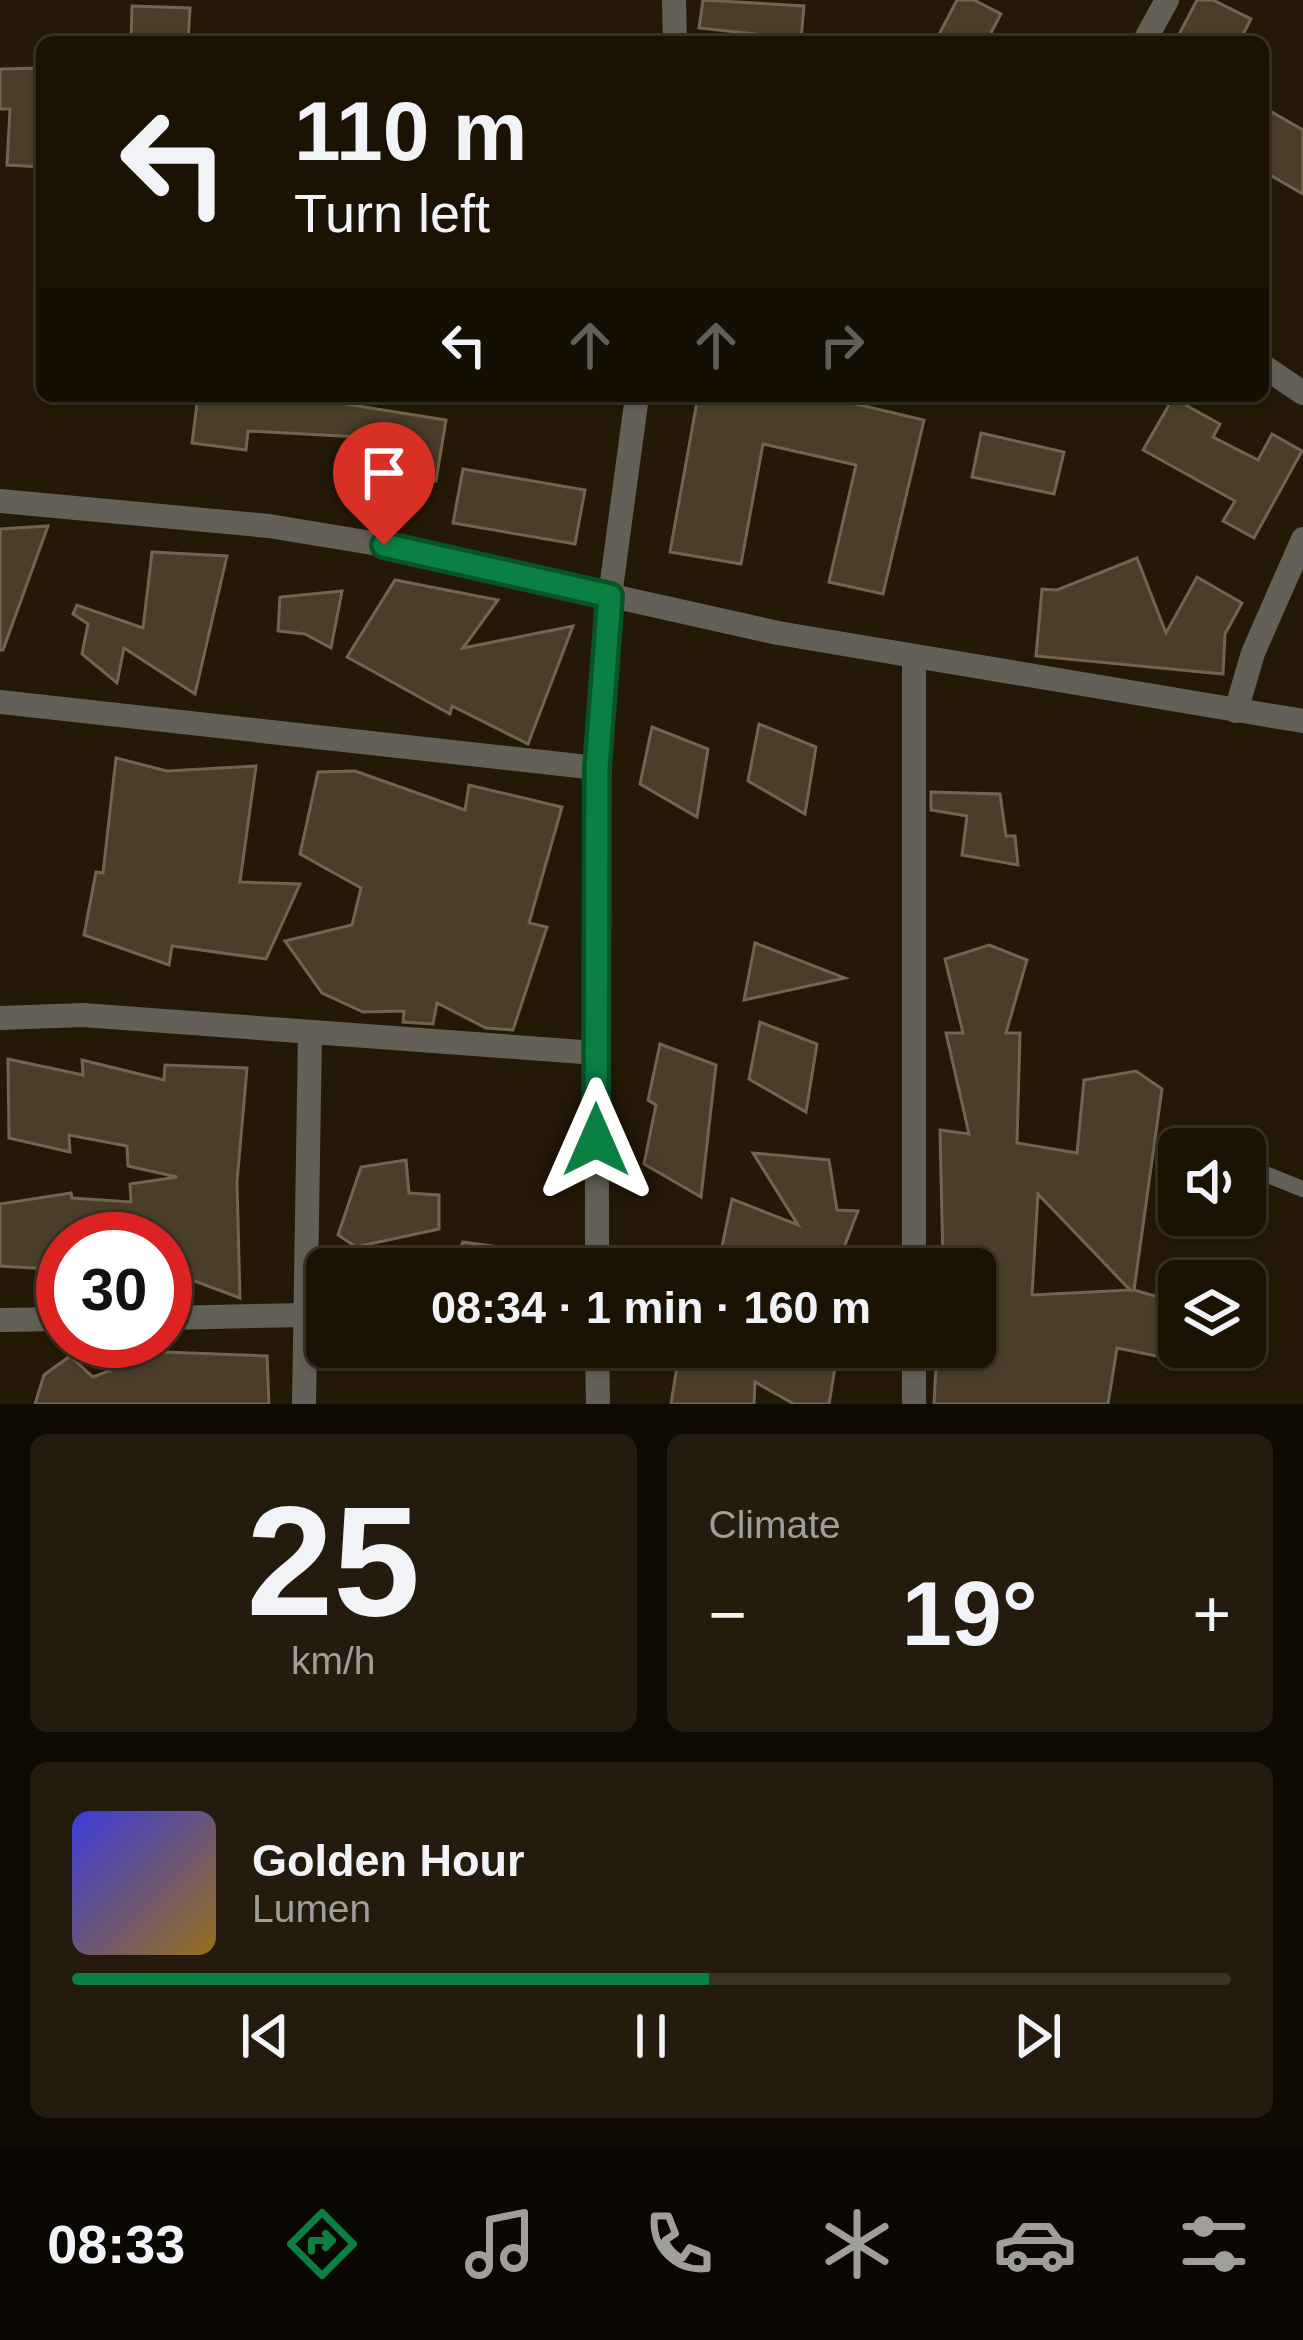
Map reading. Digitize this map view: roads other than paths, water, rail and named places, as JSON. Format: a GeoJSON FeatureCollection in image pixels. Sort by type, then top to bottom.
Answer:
{"type":"FeatureCollection","features":[{"type":"Feature","properties":{"kind":"street"},"geometry":{"type":"LineString","coordinates":[[674,0],[675,36]]}},
{"type":"Feature","properties":{"kind":"street"},"geometry":{"type":"LineString","coordinates":[[1147,36],[1166,0]]}},
{"type":"Feature","properties":{"kind":"street"},"geometry":{"type":"LineString","coordinates":[[1269,370],[1303,393]]}},
{"type":"Feature","properties":{"kind":"street"},"geometry":{"type":"LineString","coordinates":[[597,1248],[597,768],[610,596],[636,402]]}},
{"type":"Feature","properties":{"kind":"street"},"geometry":{"type":"LineString","coordinates":[[0,501],[269,526],[463,561],[914,659],[1303,721]]}},
{"type":"Feature","properties":{"kind":"street"},"geometry":{"type":"LineString","coordinates":[[1236,711],[1253,652],[1303,539]]}},
{"type":"Feature","properties":{"kind":"street"},"geometry":{"type":"LineString","coordinates":[[914,659],[914,1248]]}},
{"type":"Feature","properties":{"kind":"street"},"geometry":{"type":"LineString","coordinates":[[0,702],[597,768]]}},
{"type":"Feature","properties":{"kind":"street"},"geometry":{"type":"LineString","coordinates":[[0,1018],[83,1015],[596,1054]]}},
{"type":"Feature","properties":{"kind":"street"},"geometry":{"type":"LineString","coordinates":[[304,1404],[310,1034]]}},
{"type":"Feature","properties":{"kind":"street"},"geometry":{"type":"LineString","coordinates":[[192,1317],[303,1315]]}},
{"type":"Feature","properties":{"kind":"street"},"geometry":{"type":"LineString","coordinates":[[0,1320],[36,1319]]}},
{"type":"Feature","properties":{"kind":"street"},"geometry":{"type":"LineString","coordinates":[[597,1368],[598,1404]]}},
{"type":"Feature","properties":{"kind":"street"},"geometry":{"type":"LineString","coordinates":[[914,1368],[914,1404]]}},
{"type":"Feature","properties":{"kind":"lane"},"geometry":{"type":"LineString","coordinates":[[1266,1174],[1303,1189]]}}]}
